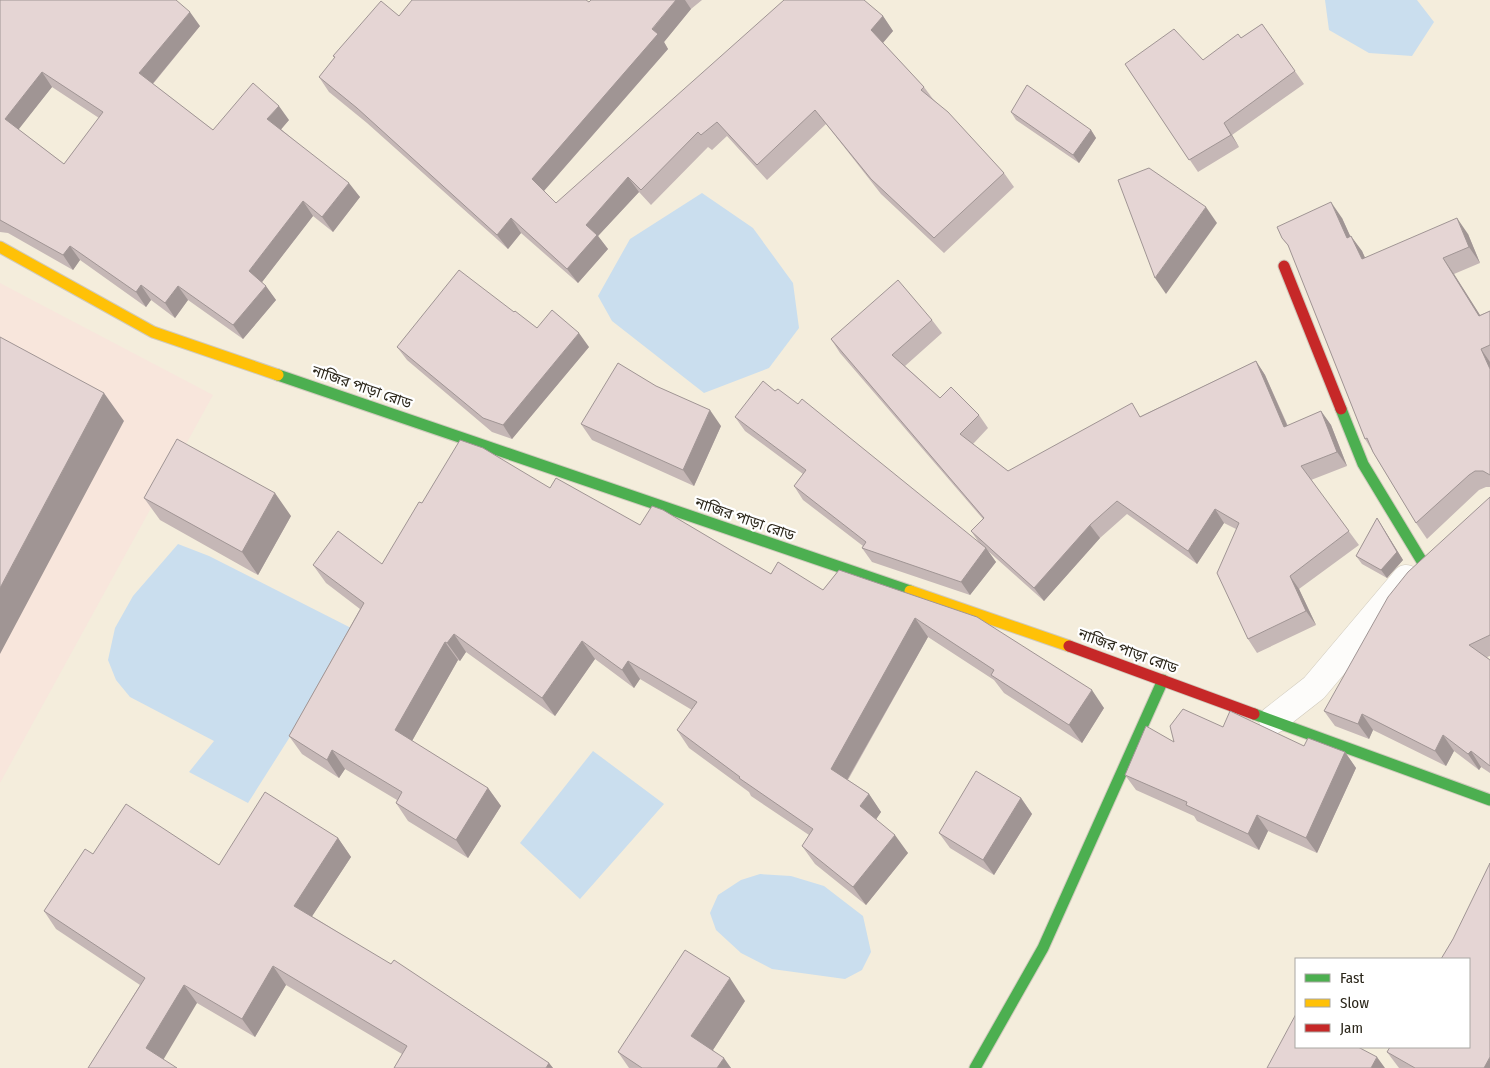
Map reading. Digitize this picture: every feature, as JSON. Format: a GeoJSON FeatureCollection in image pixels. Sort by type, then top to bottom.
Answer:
{"type":"FeatureCollection","features":[{"type":"Feature","properties":{"kind":"main road","name":"নাজির পাড়া রোড"},"geometry":{"type":"LineString","coordinates":[[0,247],[153,332],[1036,634],[1490,800]]}},
{"type":"Feature","properties":{"kind":"main road"},"geometry":{"type":"LineString","coordinates":[[1284,266],[1363,464],[1423,563]]}},
{"type":"Feature","properties":{"kind":"main road"},"geometry":{"type":"LineString","coordinates":[[975,1068],[1043,948],[1163,680]]}},
{"type":"Feature","properties":{"kind":"street"},"geometry":{"type":"LineString","coordinates":[[1273,720],[1314,688],[1408,577],[1443,545]]}},
{"type":"Feature","properties":{"kind":"shaded area"},"geometry":{"type":"Polygon","coordinates":[[[0,283],[213,395],[0,783],[0,283]]]}},
{"type":"Feature","properties":{"kind":"water"},"geometry":{"type":"Polygon","coordinates":[[[1325,0],[1417,0],[1434,22],[1412,56],[1369,53],[1329,30],[1325,0]]]}},
{"type":"Feature","properties":{"kind":"water"},"geometry":{"type":"Polygon","coordinates":[[[702,193],[753,228],[793,283],[799,328],[769,368],[704,393],[612,321],[598,296],[630,239],[702,193]]]}},
{"type":"Feature","properties":{"kind":"water"},"geometry":{"type":"Polygon","coordinates":[[[178,544],[209,556],[357,631],[248,803],[189,772],[214,741],[130,697],[116,680],[108,660],[115,628],[133,596],[178,544]]]}},
{"type":"Feature","properties":{"kind":"water"},"geometry":{"type":"Polygon","coordinates":[[[593,751],[664,804],[580,899],[520,843],[593,751]]]}},
{"type":"Feature","properties":{"kind":"water"},"geometry":{"type":"Polygon","coordinates":[[[760,874],[791,876],[824,886],[863,916],[871,952],[862,970],[845,979],[772,969],[741,953],[716,930],[710,913],[718,895],[741,880],[760,874]]]}},
{"type":"Feature","properties":{"kind":"building"},"geometry":{"type":"Polygon","coordinates":[[[0,0],[176,0],[190,12],[139,73],[213,130],[253,83],[279,106],[267,119],[349,183],[322,217],[303,201],[249,271],[266,286],[233,325],[178,286],[165,303],[141,285],[136,292],[70,246],[63,255],[0,220],[0,0]],[[42,72],[5,119],[64,164],[103,112],[42,72]]]}},
{"type":"Feature","properties":{"kind":"building"},"geometry":{"type":"Polygon","coordinates":[[[412,0],[586,0],[589,2],[591,0],[676,0],[652,29],[658,34],[532,179],[556,203],[784,0],[864,0],[883,16],[871,30],[924,87],[921,90],[948,112],[1004,173],[934,238],[871,179],[815,110],[757,165],[717,122],[701,135],[698,132],[641,190],[628,177],[586,225],[597,235],[567,269],[511,218],[497,235],[357,108],[319,77],[335,57],[333,56],[381,1],[399,16],[412,0]]]}},
{"type":"Feature","properties":{"kind":"building"},"geometry":{"type":"Polygon","coordinates":[[[1262,24],[1295,71],[1224,123],[1231,135],[1189,160],[1125,64],[1174,29],[1203,60],[1238,34],[1241,38],[1262,24]]]}},
{"type":"Feature","properties":{"kind":"building"},"geometry":{"type":"Polygon","coordinates":[[[1027,85],[1091,130],[1073,155],[1011,112],[1027,85]]]}},
{"type":"Feature","properties":{"kind":"building"},"geometry":{"type":"Polygon","coordinates":[[[1149,168],[1206,207],[1155,278],[1118,180],[1149,168]]]}},
{"type":"Feature","properties":{"kind":"building"},"geometry":{"type":"Polygon","coordinates":[[[1331,202],[1347,238],[1351,236],[1362,259],[1457,218],[1469,247],[1443,258],[1479,316],[1490,311],[1490,345],[1481,349],[1490,369],[1490,475],[1483,471],[1475,471],[1416,523],[1373,452],[1367,438],[1365,439],[1288,245],[1277,227],[1331,202]]]}},
{"type":"Feature","properties":{"kind":"building"},"geometry":{"type":"Polygon","coordinates":[[[459,270],[537,328],[552,310],[579,333],[503,425],[483,418],[397,347],[459,270]]]}},
{"type":"Feature","properties":{"kind":"building"},"geometry":{"type":"Polygon","coordinates":[[[898,280],[932,320],[892,355],[940,398],[951,387],[979,415],[960,434],[1008,471],[1132,403],[1140,417],[1256,361],[1284,427],[1321,411],[1337,452],[1301,466],[1349,531],[1290,576],[1306,611],[1248,639],[1217,573],[1239,523],[1215,509],[1188,551],[1117,501],[1090,525],[1034,588],[971,531],[984,518],[831,339],[898,280]]]}},
{"type":"Feature","properties":{"kind":"building"},"geometry":{"type":"Polygon","coordinates":[[[0,337],[104,393],[0,588],[0,337]]]}},
{"type":"Feature","properties":{"kind":"building"},"geometry":{"type":"Polygon","coordinates":[[[618,363],[656,386],[710,410],[683,470],[581,424],[618,363]]]}},
{"type":"Feature","properties":{"kind":"building"},"geometry":{"type":"Polygon","coordinates":[[[763,381],[775,391],[778,389],[798,404],[802,399],[986,548],[961,582],[862,548],[866,542],[794,486],[806,470],[735,417],[763,381]]]}},
{"type":"Feature","properties":{"kind":"building"},"geometry":{"type":"Polygon","coordinates":[[[177,439],[275,493],[242,552],[144,498],[177,439]]]}},
{"type":"Feature","properties":{"kind":"building"},"geometry":{"type":"Polygon","coordinates":[[[460,440],[483,448],[550,488],[556,478],[640,525],[652,506],[663,510],[771,574],[778,562],[823,590],[839,570],[977,617],[1092,690],[1069,725],[991,675],[994,670],[915,618],[831,769],[869,794],[860,806],[895,835],[853,887],[802,846],[813,829],[739,778],[677,730],[697,702],[628,661],[622,670],[582,641],[542,698],[454,634],[447,643],[445,642],[395,730],[488,788],[456,840],[396,803],[402,792],[332,750],[327,760],[289,736],[364,603],[313,565],[338,531],[382,564],[419,502],[422,503],[460,440]]]}},
{"type":"Feature","properties":{"kind":"building"},"geometry":{"type":"Polygon","coordinates":[[[1490,497],[1490,635],[1469,645],[1490,660],[1490,766],[1471,751],[1468,754],[1443,735],[1435,751],[1362,714],[1358,724],[1324,711],[1388,597],[1408,572],[1490,497]]]}},
{"type":"Feature","properties":{"kind":"building"},"geometry":{"type":"Polygon","coordinates":[[[1377,518],[1397,552],[1381,570],[1356,556],[1377,518]]]}},
{"type":"Feature","properties":{"kind":"building"},"geometry":{"type":"Polygon","coordinates":[[[1183,709],[1223,727],[1230,711],[1304,746],[1308,738],[1345,752],[1306,838],[1257,815],[1248,834],[1186,805],[1187,802],[1125,775],[1146,726],[1174,742],[1170,726],[1183,709]]]}},
{"type":"Feature","properties":{"kind":"building"},"geometry":{"type":"Polygon","coordinates":[[[976,771],[1021,798],[983,860],[939,833],[976,771]]]}},
{"type":"Feature","properties":{"kind":"building"},"geometry":{"type":"Polygon","coordinates":[[[265,792],[338,838],[294,906],[391,964],[394,960],[549,1063],[546,1068],[394,1068],[407,1046],[273,966],[242,1019],[184,985],[146,1048],[177,1068],[88,1068],[145,978],[44,911],[85,849],[93,854],[126,804],[219,865],[265,792]]]}},
{"type":"Feature","properties":{"kind":"building"},"geometry":{"type":"Polygon","coordinates":[[[1490,863],[1490,1057],[1484,1068],[1415,1068],[1387,1052],[1389,1048],[1470,1048],[1470,958],[1442,958],[1453,939],[1490,863]]]}},
{"type":"Feature","properties":{"kind":"building"},"geometry":{"type":"Polygon","coordinates":[[[685,950],[730,978],[691,1036],[724,1058],[717,1068],[642,1068],[618,1052],[685,950]]]}},
{"type":"Feature","properties":{"kind":"building"},"geometry":{"type":"Polygon","coordinates":[[[1295,1016],[1295,1048],[1360,1048],[1377,1057],[1371,1068],[1267,1068],[1295,1016]]]}},
{"type":"Feature","properties":{"kind":"traffic: fast"},"geometry":{"type":"LineString","coordinates":[[278,375],[910,591]]}},
{"type":"Feature","properties":{"kind":"traffic: fast"},"geometry":{"type":"LineString","coordinates":[[1341,409],[1363,464],[1423,563]]}},
{"type":"Feature","properties":{"kind":"traffic: fast"},"geometry":{"type":"LineString","coordinates":[[975,1068],[1043,948],[1163,680]]}},
{"type":"Feature","properties":{"kind":"traffic: fast"},"geometry":{"type":"LineString","coordinates":[[1254,714],[1490,800]]}},
{"type":"Feature","properties":{"kind":"traffic: slow"},"geometry":{"type":"LineString","coordinates":[[0,247],[153,332],[278,375]]}},
{"type":"Feature","properties":{"kind":"traffic: slow"},"geometry":{"type":"LineString","coordinates":[[910,591],[1069,646]]}},
{"type":"Feature","properties":{"kind":"traffic: jam"},"geometry":{"type":"LineString","coordinates":[[1284,266],[1341,409]]}},
{"type":"Feature","properties":{"kind":"traffic: jam"},"geometry":{"type":"LineString","coordinates":[[1069,646],[1254,714]]}}]}
